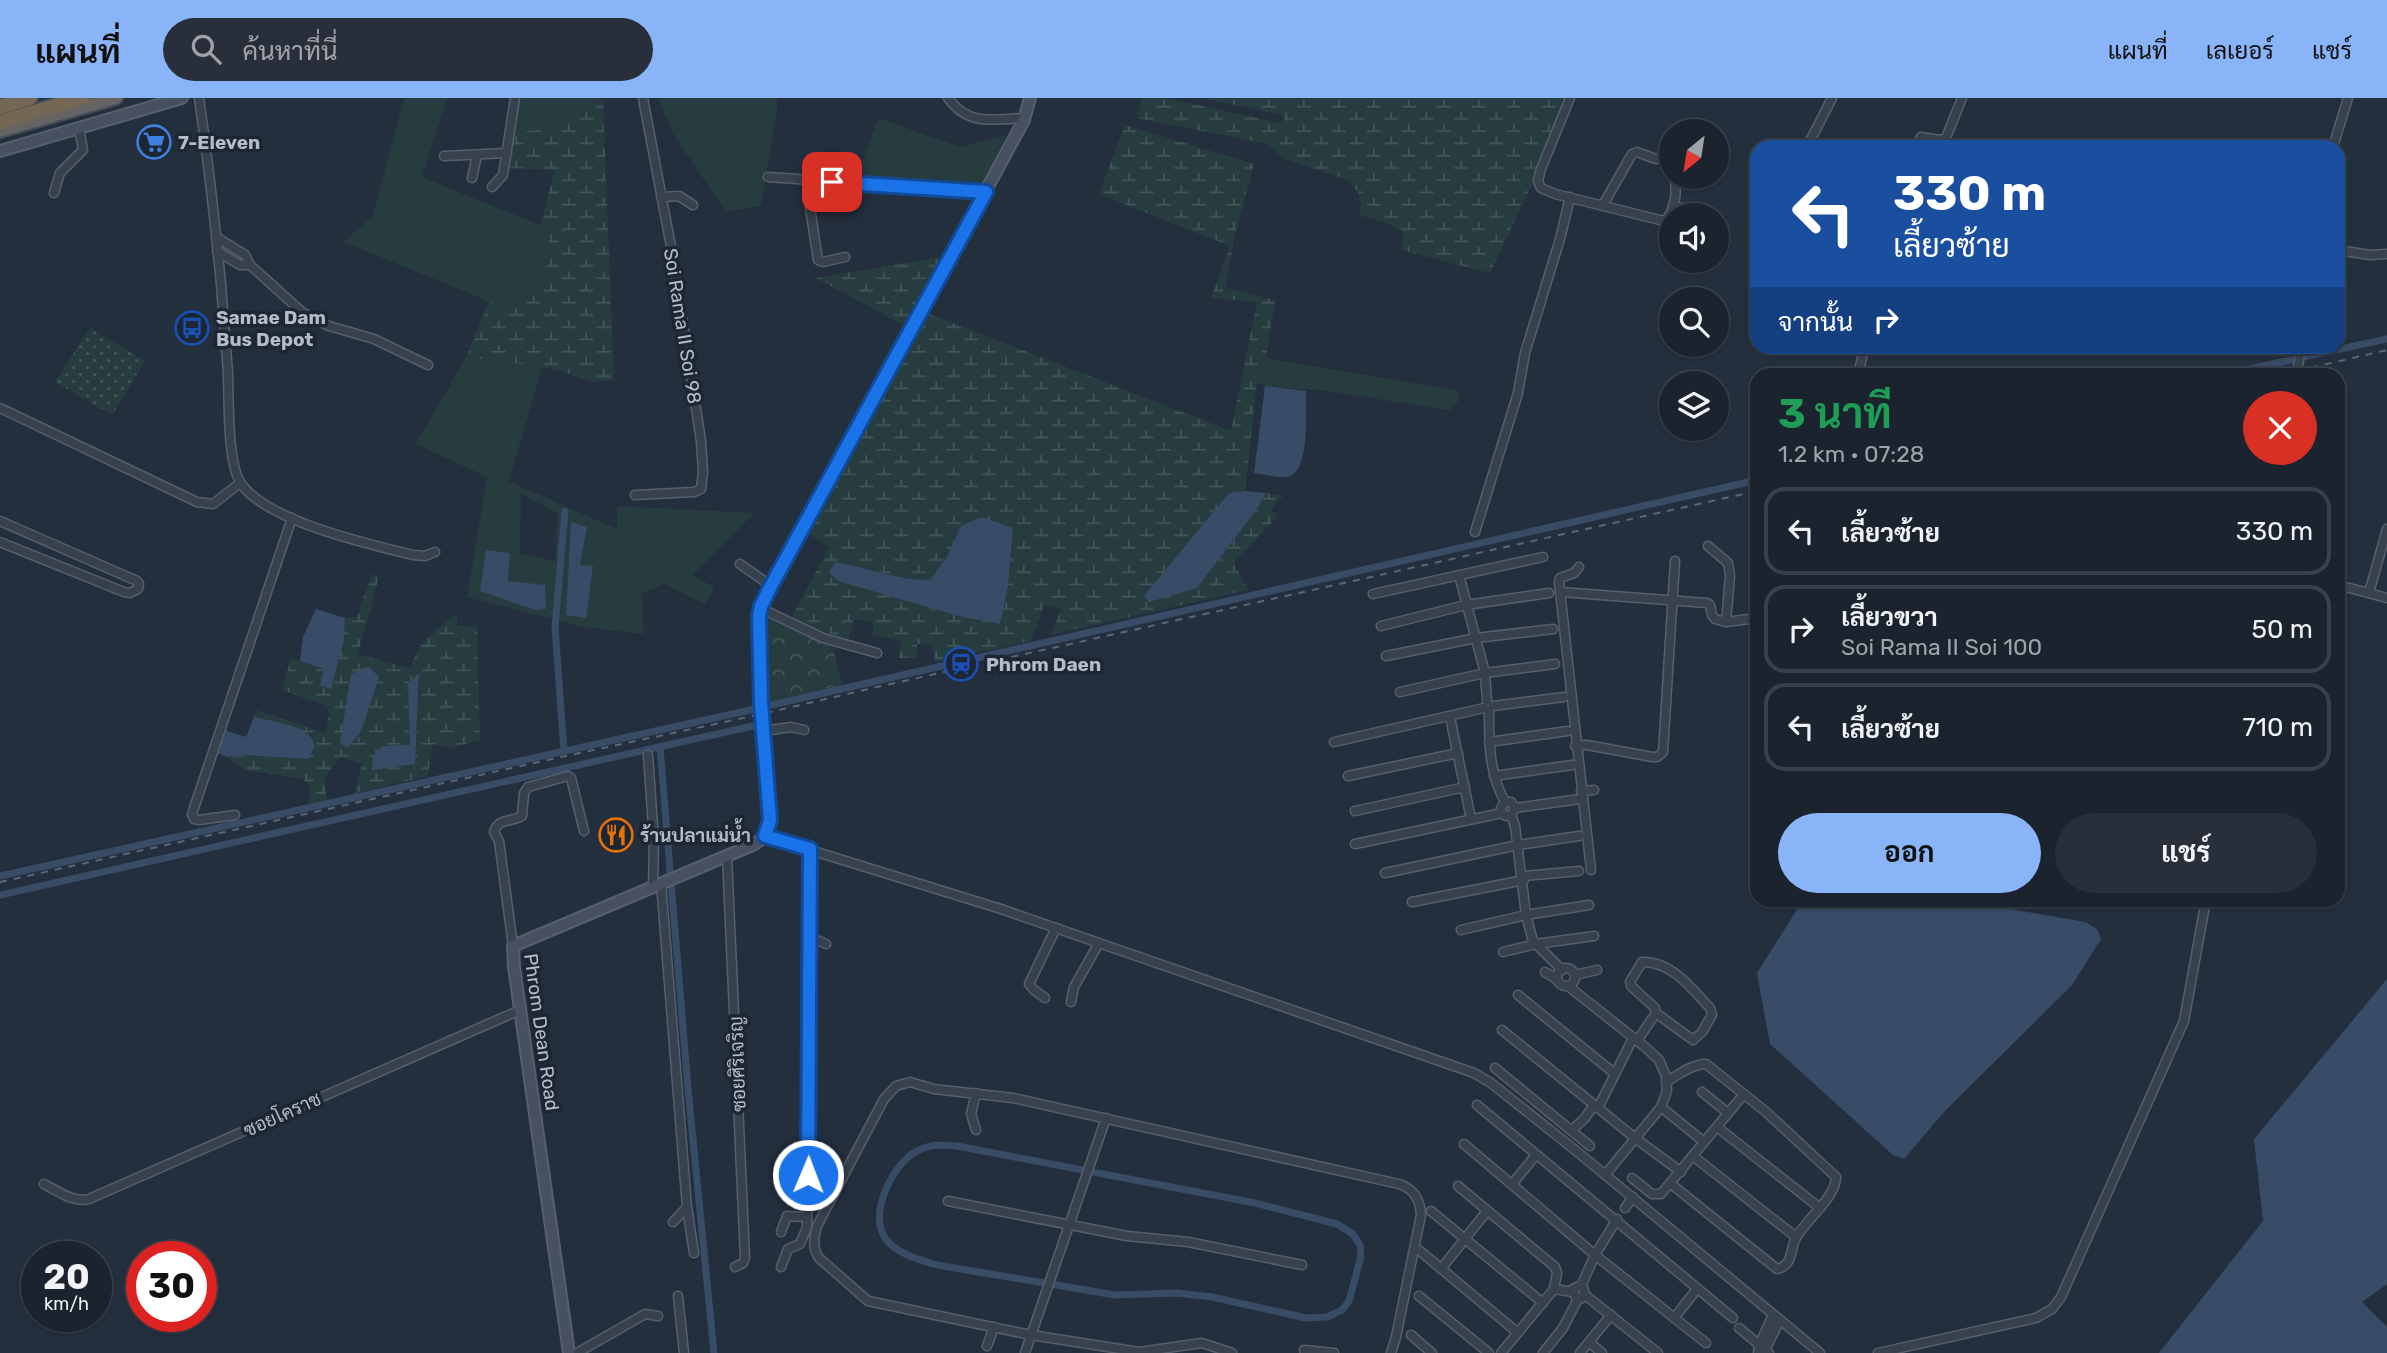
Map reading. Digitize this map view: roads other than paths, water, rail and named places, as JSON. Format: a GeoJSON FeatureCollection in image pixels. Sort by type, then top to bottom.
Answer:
{"type":"FeatureCollection","features":[{"type":"Feature","properties":{"kind":"highway"},"geometry":{"type":"LineString","coordinates":[[4,106],[32,98]]}},
{"type":"Feature","properties":{"kind":"highway"},"geometry":{"type":"LineString","coordinates":[[1,127],[82,98]]}},
{"type":"Feature","properties":{"kind":"highway"},"geometry":{"type":"LineString","coordinates":[[1,127],[116,98]]}},
{"type":"Feature","properties":{"kind":"main road"},"geometry":{"type":"LineString","coordinates":[[0,151],[182,98]]}},
{"type":"Feature","properties":{"kind":"main road"},"geometry":{"type":"LineString","coordinates":[[765,836],[770,820],[761,703],[760,608],[986,192],[1025,118],[1030,98]]}},
{"type":"Feature","properties":{"kind":"main road","name":"Phrom Dean Road"},"geometry":{"type":"LineString","coordinates":[[569,1353],[513,946],[755,844],[765,836]]}},
{"type":"Feature","properties":{"kind":"street"},"geometry":{"type":"LineString","coordinates":[[199,98],[216,237],[232,446],[240,483],[256,497],[292,518],[413,555],[425,556],[435,552]]}},
{"type":"Feature","properties":{"kind":"street"},"geometry":{"type":"LineString","coordinates":[[492,187],[503,175],[515,98]]}},
{"type":"Feature","properties":{"kind":"street","name":"Soi Rama II Soi 98"},"geometry":{"type":"LineString","coordinates":[[635,495],[694,492],[701,489],[703,480],[701,441],[662,197],[643,98]]}},
{"type":"Feature","properties":{"kind":"street"},"geometry":{"type":"LineString","coordinates":[[948,98],[961,114],[971,117],[986,120],[1025,118]]}},
{"type":"Feature","properties":{"kind":"street"},"geometry":{"type":"LineString","coordinates":[[1570,98],[1538,181],[1539,185],[1545,190],[1659,220]]}},
{"type":"Feature","properties":{"kind":"street"},"geometry":{"type":"LineString","coordinates":[[1811,140],[1832,98]]}},
{"type":"Feature","properties":{"kind":"street"},"geometry":{"type":"LineString","coordinates":[[1918,140],[1919,137],[1940,140],[1946,138],[1962,98]]}},
{"type":"Feature","properties":{"kind":"street"},"geometry":{"type":"LineString","coordinates":[[2335,140],[2348,98]]}},
{"type":"Feature","properties":{"kind":"street"},"geometry":{"type":"LineString","coordinates":[[54,193],[60,173],[83,150],[79,128]]}},
{"type":"Feature","properties":{"kind":"street"},"geometry":{"type":"LineString","coordinates":[[1603,205],[1632,154],[1637,152],[1656,159]]}},
{"type":"Feature","properties":{"kind":"street"},"geometry":{"type":"LineString","coordinates":[[444,156],[507,153]]}},
{"type":"Feature","properties":{"kind":"street"},"geometry":{"type":"LineString","coordinates":[[472,177],[477,155]]}},
{"type":"Feature","properties":{"kind":"street"},"geometry":{"type":"LineString","coordinates":[[768,177],[986,192]]}},
{"type":"Feature","properties":{"kind":"street"},"geometry":{"type":"LineString","coordinates":[[809,180],[809,201],[818,260],[823,262],[845,257]]}},
{"type":"Feature","properties":{"kind":"street"},"geometry":{"type":"LineString","coordinates":[[662,197],[679,196],[694,205]]}},
{"type":"Feature","properties":{"kind":"street"},"geometry":{"type":"LineString","coordinates":[[1475,532],[1518,393],[1525,353],[1570,197]]}},
{"type":"Feature","properties":{"kind":"street"},"geometry":{"type":"LineString","coordinates":[[216,237],[245,255],[250,265],[314,320],[329,327],[374,339],[428,365]]}},
{"type":"Feature","properties":{"kind":"street"},"geometry":{"type":"LineString","coordinates":[[217,251],[240,265],[250,265]]}},
{"type":"Feature","properties":{"kind":"street"},"geometry":{"type":"LineString","coordinates":[[2345,251],[2370,255],[2387,254]]}},
{"type":"Feature","properties":{"kind":"street"},"geometry":{"type":"LineString","coordinates":[[0,408],[197,502],[213,504],[240,483]]}},
{"type":"Feature","properties":{"kind":"street"},"geometry":{"type":"LineString","coordinates":[[234,815],[199,820],[194,819],[192,814],[292,518]]}},
{"type":"Feature","properties":{"kind":"street"},"geometry":{"type":"LineString","coordinates":[[0,521],[137,581],[138,589],[124,592],[0,542]]}},
{"type":"Feature","properties":{"kind":"street"},"geometry":{"type":"LineString","coordinates":[[2369,593],[2387,529]]}},
{"type":"Feature","properties":{"kind":"street"},"geometry":{"type":"LineString","coordinates":[[34,556],[42,539]]}},
{"type":"Feature","properties":{"kind":"street"},"geometry":{"type":"LineString","coordinates":[[1708,546],[1728,563],[1730,576],[1726,622]]}},
{"type":"Feature","properties":{"kind":"street"},"geometry":{"type":"LineString","coordinates":[[1373,594],[1543,557]]}},
{"type":"Feature","properties":{"kind":"street"},"geometry":{"type":"LineString","coordinates":[[1575,746],[1587,745],[1652,757],[1661,755],[1675,561]]}},
{"type":"Feature","properties":{"kind":"street"},"geometry":{"type":"LineString","coordinates":[[740,564],[771,586]]}},
{"type":"Feature","properties":{"kind":"street"},"geometry":{"type":"LineString","coordinates":[[1579,567],[1574,573],[1560,578],[1559,592],[1575,746],[1581,776],[1580,795],[1591,870]]}},
{"type":"Feature","properties":{"kind":"street"},"geometry":{"type":"LineString","coordinates":[[1459,575],[1485,673],[1493,776],[1505,802]]}},
{"type":"Feature","properties":{"kind":"street"},"geometry":{"type":"LineString","coordinates":[[2345,587],[2387,598]]}},
{"type":"Feature","properties":{"kind":"street"},"geometry":{"type":"LineString","coordinates":[[1559,592],[1707,603],[1715,619],[1726,622],[1750,619]]}},
{"type":"Feature","properties":{"kind":"street"},"geometry":{"type":"LineString","coordinates":[[1381,626],[1466,605],[1549,593]]}},
{"type":"Feature","properties":{"kind":"street"},"geometry":{"type":"LineString","coordinates":[[760,608],[823,638],[877,653]]}},
{"type":"Feature","properties":{"kind":"street"},"geometry":{"type":"LineString","coordinates":[[1386,656],[1476,638],[1553,629]]}},
{"type":"Feature","properties":{"kind":"street"},"geometry":{"type":"LineString","coordinates":[[1400,692],[1485,673],[1555,664]]}},
{"type":"Feature","properties":{"kind":"street"},"geometry":{"type":"LineString","coordinates":[[1334,742],[1488,706],[1564,697]]}},
{"type":"Feature","properties":{"kind":"street"},"geometry":{"type":"LineString","coordinates":[[1450,716],[1471,819]]}},
{"type":"Feature","properties":{"kind":"street"},"geometry":{"type":"LineString","coordinates":[[764,731],[791,727],[804,730]]}},
{"type":"Feature","properties":{"kind":"street"},"geometry":{"type":"LineString","coordinates":[[1489,741],[1568,731]]}},
{"type":"Feature","properties":{"kind":"street"},"geometry":{"type":"LineString","coordinates":[[1348,776],[1458,753]]}},
{"type":"Feature","properties":{"kind":"street"},"geometry":{"type":"LineString","coordinates":[[648,755],[654,840],[664,881],[687,1207],[694,1253]]}},
{"type":"Feature","properties":{"kind":"street"},"geometry":{"type":"LineString","coordinates":[[1493,776],[1572,765]]}},
{"type":"Feature","properties":{"kind":"street"},"geometry":{"type":"LineString","coordinates":[[513,946],[495,826],[522,816],[524,793],[528,787],[568,776],[571,778],[584,831]]}},
{"type":"Feature","properties":{"kind":"street"},"geometry":{"type":"LineString","coordinates":[[1355,811],[1465,788]]}},
{"type":"Feature","properties":{"kind":"street"},"geometry":{"type":"LineString","coordinates":[[1355,844],[1502,813],[1506,816],[1594,790]]}},
{"type":"Feature","properties":{"kind":"street"},"geometry":{"type":"LineString","coordinates":[[1505,802],[1511,802],[1513,812],[1526,915],[1536,944],[1562,970]]}},
{"type":"Feature","properties":{"kind":"street"},"geometry":{"type":"LineString","coordinates":[[1502,813],[1501,807],[1505,802]]}},
{"type":"Feature","properties":{"kind":"street"},"geometry":{"type":"LineString","coordinates":[[765,836],[1056,928],[1474,1073],[1491,1083],[1605,1174],[1820,1353]]}},
{"type":"Feature","properties":{"kind":"street"},"geometry":{"type":"LineString","coordinates":[[1385,873],[1518,845],[1579,836]]}},
{"type":"Feature","properties":{"kind":"street"},"geometry":{"type":"LineString","coordinates":[[781,1267],[788,1249],[798,1246],[807,1227],[810,849]]}},
{"type":"Feature","properties":{"kind":"street","name":"ซอยศิริเจริญ"},"geometry":{"type":"LineString","coordinates":[[727,856],[745,1258],[743,1263],[735,1267]]}},
{"type":"Feature","properties":{"kind":"street"},"geometry":{"type":"LineString","coordinates":[[1412,902],[1523,878],[1579,871]]}},
{"type":"Feature","properties":{"kind":"street"},"geometry":{"type":"LineString","coordinates":[[1461,930],[1526,915],[1589,905]]}},
{"type":"Feature","properties":{"kind":"street"},"geometry":{"type":"LineString","coordinates":[[1878,1353],[2036,1318],[2052,1309],[2062,1297],[2184,1021],[2205,907]]}},
{"type":"Feature","properties":{"kind":"street"},"geometry":{"type":"LineString","coordinates":[[1045,998],[1029,984],[1056,928]]}},
{"type":"Feature","properties":{"kind":"street"},"geometry":{"type":"LineString","coordinates":[[1503,952],[1536,944],[1594,936]]}},
{"type":"Feature","properties":{"kind":"street"},"geometry":{"type":"LineString","coordinates":[[810,937],[826,944]]}},
{"type":"Feature","properties":{"kind":"street"},"geometry":{"type":"LineString","coordinates":[[1071,1002],[1074,987],[1099,943]]}},
{"type":"Feature","properties":{"kind":"street"},"geometry":{"type":"LineString","coordinates":[[1644,961],[1654,962],[1675,972],[1710,1008],[1713,1015],[1693,1040],[1656,1013],[1655,1008],[1630,982],[1644,961]]}},
{"type":"Feature","properties":{"kind":"street"},"geometry":{"type":"LineString","coordinates":[[1558,980],[1558,974],[1562,970],[1570,969],[1575,975]]}},
{"type":"Feature","properties":{"kind":"street"},"geometry":{"type":"LineString","coordinates":[[1575,975],[1597,970]]}},
{"type":"Feature","properties":{"kind":"street"},"geometry":{"type":"LineString","coordinates":[[1545,972],[1568,986],[1659,1060],[1666,1082],[1667,1091],[1661,1107],[1605,1174]]}},
{"type":"Feature","properties":{"kind":"street"},"geometry":{"type":"LineString","coordinates":[[1568,986],[1573,983],[1575,975]]}},
{"type":"Feature","properties":{"kind":"street"},"geometry":{"type":"LineString","coordinates":[[1518,995],[1615,1074]]}},
{"type":"Feature","properties":{"kind":"street","name":"ซอยโคราช"},"geometry":{"type":"LineString","coordinates":[[44,1184],[82,1201],[89,1199],[520,1010]]}},
{"type":"Feature","properties":{"kind":"street"},"geometry":{"type":"LineString","coordinates":[[1569,1128],[1573,1129],[1579,1125],[1596,1106],[1635,1039],[1656,1013]]}},
{"type":"Feature","properties":{"kind":"street"},"geometry":{"type":"LineString","coordinates":[[1502,1030],[1681,1172]]}},
{"type":"Feature","properties":{"kind":"street"},"geometry":{"type":"LineString","coordinates":[[1666,1082],[1701,1063],[1706,1064],[1765,1111],[1836,1177],[1836,1183],[1796,1237],[1792,1258],[1782,1269],[1777,1269],[1671,1184]]}},
{"type":"Feature","properties":{"kind":"street"},"geometry":{"type":"LineString","coordinates":[[1495,1068],[1590,1146]]}},
{"type":"Feature","properties":{"kind":"street"},"geometry":{"type":"LineString","coordinates":[[1232,1353],[1202,1343],[1139,1352],[1031,1335],[868,1301],[819,1258],[814,1250],[822,1216],[890,1091],[910,1082],[934,1089],[1013,1098],[1399,1184],[1411,1189],[1419,1200],[1421,1215],[1391,1353]]}},
{"type":"Feature","properties":{"kind":"street"},"geometry":{"type":"LineString","coordinates":[[1702,1091],[1728,1113]]}},
{"type":"Feature","properties":{"kind":"street"},"geometry":{"type":"LineString","coordinates":[[976,1093],[971,1114],[976,1130]]}},
{"type":"Feature","properties":{"kind":"street"},"geometry":{"type":"LineString","coordinates":[[1632,1178],[1657,1196],[1671,1184],[1744,1094]]}},
{"type":"Feature","properties":{"kind":"street"},"geometry":{"type":"LineString","coordinates":[[1476,1105],[1733,1318]]}},
{"type":"Feature","properties":{"kind":"street"},"geometry":{"type":"LineString","coordinates":[[1661,1107],[1704,1142]]}},
{"type":"Feature","properties":{"kind":"street"},"geometry":{"type":"LineString","coordinates":[[1025,1353],[1106,1118]]}},
{"type":"Feature","properties":{"kind":"street"},"geometry":{"type":"LineString","coordinates":[[1717,1127],[1819,1208]]}},
{"type":"Feature","properties":{"kind":"street"},"geometry":{"type":"LineString","coordinates":[[1464,1144],[1595,1255],[1706,1343]]}},
{"type":"Feature","properties":{"kind":"street"},"geometry":{"type":"LineString","coordinates":[[1511,1184],[1536,1155]]}},
{"type":"Feature","properties":{"kind":"street"},"geometry":{"type":"LineString","coordinates":[[1693,1156],[1796,1237]]}},
{"type":"Feature","properties":{"kind":"street"},"geometry":{"type":"LineString","coordinates":[[1458,1186],[1555,1267],[1558,1273],[1554,1289],[1501,1353]]}},
{"type":"Feature","properties":{"kind":"street"},"geometry":{"type":"LineString","coordinates":[[1625,1208],[1633,1197]]}},
{"type":"Feature","properties":{"kind":"street"},"geometry":{"type":"LineString","coordinates":[[948,1201],[1127,1236],[1188,1242],[1302,1265]]}},
{"type":"Feature","properties":{"kind":"street"},"geometry":{"type":"LineString","coordinates":[[673,1222],[687,1207]]}},
{"type":"Feature","properties":{"kind":"street"},"geometry":{"type":"LineString","coordinates":[[1431,1211],[1543,1303]]}},
{"type":"Feature","properties":{"kind":"street"},"geometry":{"type":"LineString","coordinates":[[1441,1269],[1488,1211]]}},
{"type":"Feature","properties":{"kind":"street"},"geometry":{"type":"LineString","coordinates":[[781,1232],[787,1216],[807,1217]]}},
{"type":"Feature","properties":{"kind":"street"},"geometry":{"type":"LineString","coordinates":[[1579,1295],[1575,1287],[1581,1286],[1595,1255],[1616,1220]]}},
{"type":"Feature","properties":{"kind":"street"},"geometry":{"type":"LineString","coordinates":[[1420,1251],[1518,1332]]}},
{"type":"Feature","properties":{"kind":"street"},"geometry":{"type":"LineString","coordinates":[[1554,1289],[1579,1295],[1611,1315],[1658,1353]]}},
{"type":"Feature","properties":{"kind":"street"},"geometry":{"type":"LineString","coordinates":[[1674,1318],[1697,1289]]}},
{"type":"Feature","properties":{"kind":"street"},"geometry":{"type":"LineString","coordinates":[[1543,1353],[1563,1328],[1579,1295]]}},
{"type":"Feature","properties":{"kind":"street"},"geometry":{"type":"LineString","coordinates":[[678,1296],[684,1353]]}},
{"type":"Feature","properties":{"kind":"street"},"geometry":{"type":"LineString","coordinates":[[1419,1296],[1489,1353]]}},
{"type":"Feature","properties":{"kind":"street"},"geometry":{"type":"LineString","coordinates":[[577,1353],[645,1314],[658,1316]]}},
{"type":"Feature","properties":{"kind":"street"},"geometry":{"type":"LineString","coordinates":[[1580,1353],[1611,1315]]}},
{"type":"Feature","properties":{"kind":"street"},"geometry":{"type":"LineString","coordinates":[[1739,1328],[1763,1351],[1777,1318]]}},
{"type":"Feature","properties":{"kind":"street"},"geometry":{"type":"LineString","coordinates":[[987,1346],[995,1327]]}},
{"type":"Feature","properties":{"kind":"street"},"geometry":{"type":"LineString","coordinates":[[1411,1335],[1432,1353]]}},
{"type":"Feature","properties":{"kind":"street"},"geometry":{"type":"LineString","coordinates":[[1589,1342],[1602,1353]]}},
{"type":"Feature","properties":{"kind":"street"},"geometry":{"type":"LineString","coordinates":[[1304,1350],[1334,1353]]}},
{"type":"Feature","properties":{"kind":"water"},"geometry":{"type":"Polygon","coordinates":[[[1265,386],[1306,391],[1303,453],[1295,473],[1287,477],[1254,473],[1265,386]]]}},
{"type":"Feature","properties":{"kind":"water"},"geometry":{"type":"Polygon","coordinates":[[[1229,493],[1266,493],[1257,509],[1197,588],[1149,602],[1144,596],[1229,493]]]}},
{"type":"Feature","properties":{"kind":"water"},"geometry":{"type":"Polygon","coordinates":[[[982,517],[1013,528],[1008,586],[1000,624],[962,617],[838,581],[829,572],[835,562],[894,576],[930,580],[947,557],[961,526],[982,517]]]}},
{"type":"Feature","properties":{"kind":"water"},"geometry":{"type":"Polygon","coordinates":[[[571,522],[587,527],[580,565],[593,566],[586,618],[566,615],[571,522]]]}},
{"type":"Feature","properties":{"kind":"water"},"geometry":{"type":"Polygon","coordinates":[[[486,550],[510,553],[508,581],[545,585],[546,609],[535,610],[480,591],[486,550]]]}},
{"type":"Feature","properties":{"kind":"water"},"geometry":{"type":"Polygon","coordinates":[[[316,609],[345,618],[344,640],[331,689],[320,685],[324,669],[300,661],[303,637],[316,609]]]}},
{"type":"Feature","properties":{"kind":"water"},"geometry":{"type":"Polygon","coordinates":[[[368,666],[379,677],[361,731],[348,748],[340,743],[351,674],[368,666]]]}},
{"type":"Feature","properties":{"kind":"water"},"geometry":{"type":"Polygon","coordinates":[[[419,673],[415,764],[372,770],[373,755],[383,746],[410,745],[408,684],[419,673]]]}},
{"type":"Feature","properties":{"kind":"water"},"geometry":{"type":"Polygon","coordinates":[[[254,717],[290,725],[306,733],[315,746],[308,759],[242,755],[227,757],[215,752],[224,730],[246,737],[254,717]]]}},
{"type":"Feature","properties":{"kind":"water"},"geometry":{"type":"Polygon","coordinates":[[[1799,907],[2000,907],[2085,922],[2097,929],[2101,939],[2072,985],[1944,1112],[1904,1159],[1893,1155],[1770,1044],[1757,973],[1799,907]]]}},
{"type":"Feature","properties":{"kind":"water"},"geometry":{"type":"Polygon","coordinates":[[[2387,979],[2387,1284],[2362,1302],[2387,1327],[2387,1353],[2159,1353],[2263,1221],[2254,1139],[2387,979]]]}},
{"type":"Feature","properties":{"kind":"waterway"},"geometry":{"type":"LineString","coordinates":[[2345,348],[2387,339]]}},
{"type":"Feature","properties":{"kind":"waterway"},"geometry":{"type":"LineString","coordinates":[[2303,357],[2317,354]]}},
{"type":"Feature","properties":{"kind":"waterway"},"geometry":{"type":"LineString","coordinates":[[2254,368],[2291,360]]}},
{"type":"Feature","properties":{"kind":"waterway"},"geometry":{"type":"LineString","coordinates":[[767,706],[1750,482]]}},
{"type":"Feature","properties":{"kind":"waterway"},"geometry":{"type":"LineString","coordinates":[[564,751],[555,628],[565,511]]}},
{"type":"Feature","properties":{"kind":"waterway"},"geometry":{"type":"LineString","coordinates":[[0,876],[755,709]]}},
{"type":"Feature","properties":{"kind":"waterway"},"geometry":{"type":"LineString","coordinates":[[0,895],[757,725]]}},
{"type":"Feature","properties":{"kind":"waterway"},"geometry":{"type":"LineString","coordinates":[[660,747],[688,1089],[714,1353]]}},
{"type":"Feature","properties":{"kind":"waterway"},"geometry":{"type":"LineString","coordinates":[[936,1145],[957,1146],[1255,1203],[1337,1224],[1353,1234],[1360,1245],[1361,1256],[1349,1301],[1342,1310],[1327,1317],[1306,1318],[1212,1297],[1177,1293],[1115,1295],[937,1265],[916,1258],[895,1248],[885,1238],[881,1228],[881,1207],[888,1184],[900,1165],[917,1151],[936,1145]]}},
{"type":"Feature","properties":{"kind":"railway"},"geometry":{"type":"LineString","coordinates":[[2310,368],[2387,350]]}},
{"type":"Feature","properties":{"kind":"railway"},"geometry":{"type":"LineString","coordinates":[[0,882],[1750,493]]}},
{"type":"Feature","properties":{"kind":"place","name":"7-Eleven"},"geometry":{"type":"Point","coordinates":[154,142]}},
{"type":"Feature","properties":{"kind":"place","name":"Samae Dam Bus Depot"},"geometry":{"type":"Point","coordinates":[192,328]}},
{"type":"Feature","properties":{"kind":"place","name":"Phrom Daen"},"geometry":{"type":"Point","coordinates":[961,664]}},
{"type":"Feature","properties":{"kind":"place","name":"ร้านปลาแม่น้ำ"},"geometry":{"type":"Point","coordinates":[616,835]}}]}
